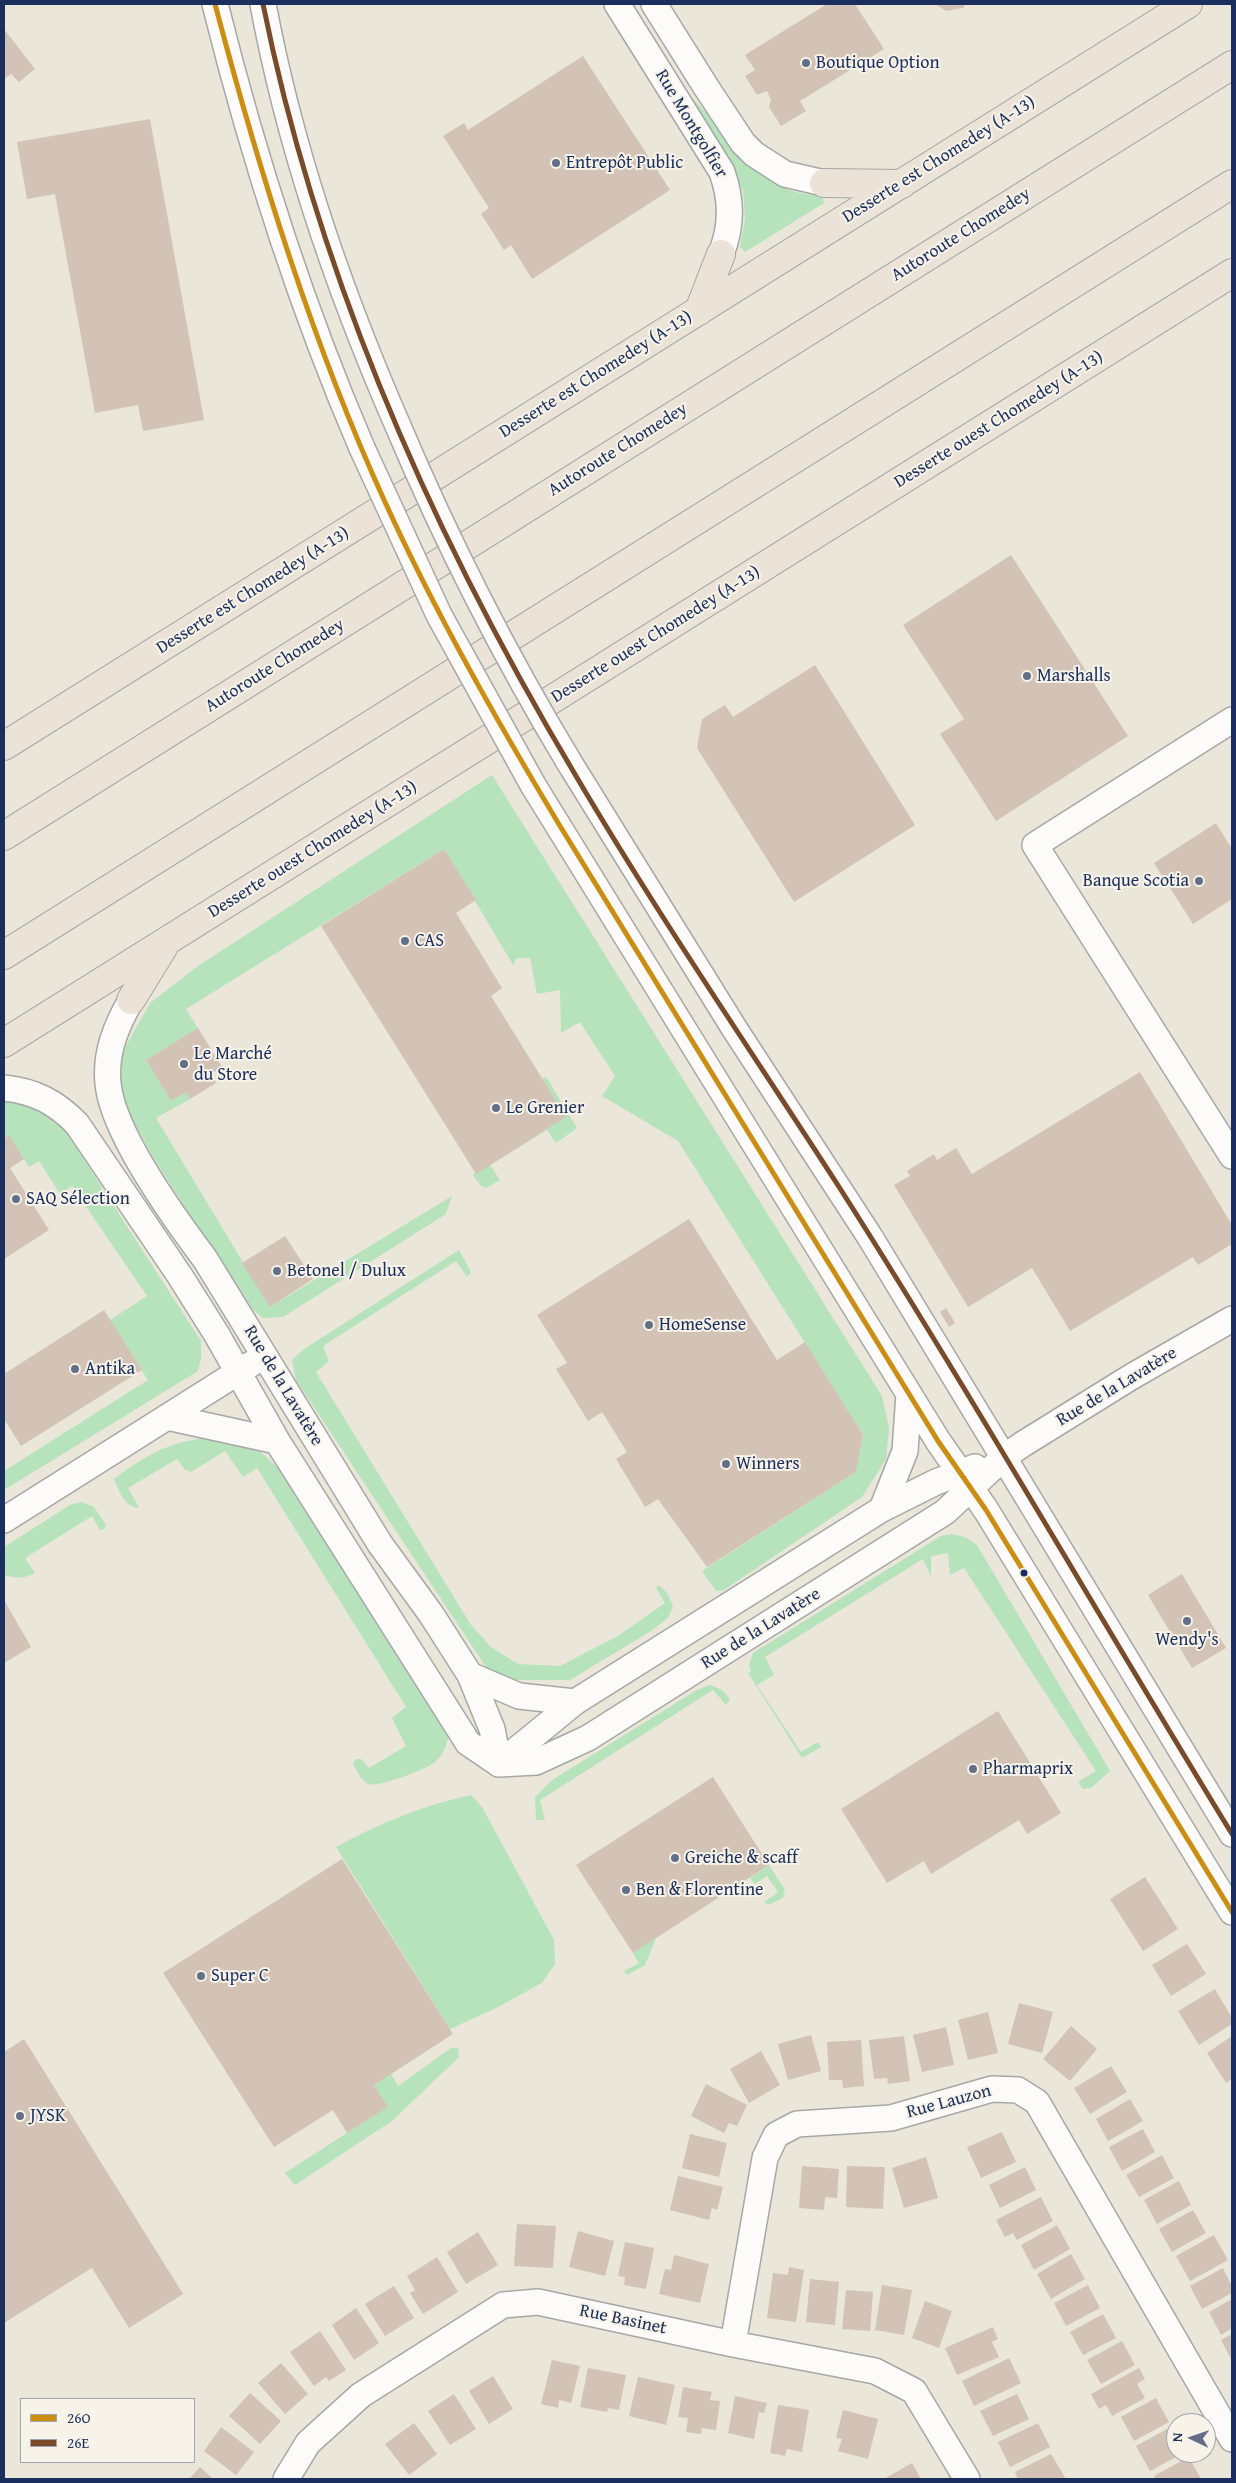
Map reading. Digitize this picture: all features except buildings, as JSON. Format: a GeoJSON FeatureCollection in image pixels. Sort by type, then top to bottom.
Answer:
{"type":"FeatureCollection","features":[{"type":"Feature","properties":{"kind":"main road","name":"Desserte est Chomedey (A-13)"},"geometry":{"type":"LineString","coordinates":[[4,746],[1188,4]]}},
{"type":"Feature","properties":{"kind":"main road","name":"Autoroute Chomedey"},"geometry":{"type":"LineString","coordinates":[[4,836],[1232,65]]}},
{"type":"Feature","properties":{"kind":"main road"},"geometry":{"type":"LineString","coordinates":[[824,183],[902,184]]}},
{"type":"Feature","properties":{"kind":"main road"},"geometry":{"type":"LineString","coordinates":[[4,955],[1232,184]]}},
{"type":"Feature","properties":{"kind":"main road"},"geometry":{"type":"LineString","coordinates":[[699,311],[721,254]]}},
{"type":"Feature","properties":{"kind":"main road","name":"Desserte ouest Chomedey (A-13)"},"geometry":{"type":"LineString","coordinates":[[4,1043],[1232,273]]}},
{"type":"Feature","properties":{"kind":"main road"},"geometry":{"type":"LineString","coordinates":[[131,1000],[166,943]]}},
{"type":"Feature","properties":{"kind":"street"},"geometry":{"type":"LineString","coordinates":[[215,4],[236,87],[277,226],[326,361],[362,448],[439,615],[533,785],[1232,1912]]}},
{"type":"Feature","properties":{"kind":"street"},"geometry":{"type":"LineString","coordinates":[[264,4],[279,84],[302,163],[351,308],[419,476],[494,631],[568,762],[729,1020],[870,1237],[1232,1834]]}},
{"type":"Feature","properties":{"kind":"street","name":"Rue Montgolfier"},"geometry":{"type":"LineString","coordinates":[[617,4],[722,172],[729,197],[730,211],[727,239],[721,254]]}},
{"type":"Feature","properties":{"kind":"street","name":"Rue Montgolfier"},"geometry":{"type":"LineString","coordinates":[[654,4],[743,143],[754,154],[785,174],[824,183]]}},
{"type":"Feature","properties":{"kind":"street"},"geometry":{"type":"LineString","coordinates":[[1232,720],[1035,845],[1232,1156]]}},
{"type":"Feature","properties":{"kind":"street","name":"Rue de la Lavatère"},"geometry":{"type":"LineString","coordinates":[[131,1000],[115,1030],[107,1067],[108,1085],[117,1117],[132,1147],[182,1228],[205,1259],[380,1544],[431,1614],[470,1675],[492,1729],[498,1764]]}},
{"type":"Feature","properties":{"kind":"street","name":"Rue de la Lavatère"},"geometry":{"type":"LineString","coordinates":[[4,1088],[41,1096],[66,1112],[77,1124],[180,1276],[277,1441],[468,1743],[498,1764],[536,1762],[588,1738],[945,1512],[965,1480]]}},
{"type":"Feature","properties":{"kind":"street","name":"Rue de la Lavatère"},"geometry":{"type":"LineString","coordinates":[[498,1764],[575,1702],[882,1509],[936,1482],[965,1480],[1131,1377],[1232,1319]]}},
{"type":"Feature","properties":{"kind":"street"},"geometry":{"type":"LineString","coordinates":[[4,1520],[264,1356]]}},
{"type":"Feature","properties":{"kind":"street"},"geometry":{"type":"LineString","coordinates":[[882,1509],[906,1451],[909,1394]]}},
{"type":"Feature","properties":{"kind":"street"},"geometry":{"type":"LineString","coordinates":[[166,1417],[277,1441]]}},
{"type":"Feature","properties":{"kind":"street"},"geometry":{"type":"LineString","coordinates":[[470,1675],[519,1696],[575,1702]]}},
{"type":"Feature","properties":{"kind":"street","name":"Rue Lauzon"},"geometry":{"type":"LineString","coordinates":[[733,2344],[765,2158],[776,2135],[797,2124],[891,2118],[992,2089],[1018,2090],[1037,2102],[1232,2439]]}},
{"type":"Feature","properties":{"kind":"street","name":"Rue Basinet"},"geometry":{"type":"LineString","coordinates":[[286,2479],[308,2443],[361,2395],[503,2305],[538,2302],[733,2344],[875,2371],[914,2392],[967,2479]]}},
{"type":"Feature","properties":{"kind":"green space"},"geometry":{"type":"Polygon","coordinates":[[[692,98],[763,174],[787,189],[822,196],[824,203],[745,252],[740,247],[745,219],[743,191],[689,100],[692,98]]]}},
{"type":"Feature","properties":{"kind":"green space"},"geometry":{"type":"Polygon","coordinates":[[[492,775],[882,1396],[889,1428],[886,1459],[862,1497],[724,1590],[716,1591],[702,1571],[856,1472],[863,1435],[678,1141],[602,1096],[615,1076],[580,1022],[561,1033],[560,990],[537,994],[530,958],[517,958],[513,965],[444,849],[186,1009],[198,1028],[146,1060],[171,1101],[186,1092],[190,1099],[156,1118],[270,1307],[452,1196],[446,1214],[283,1317],[263,1318],[248,1306],[153,1157],[121,1099],[122,1053],[150,1003],[198,966],[492,775]]]}},
{"type":"Feature","properties":{"kind":"green space"},"geometry":{"type":"Polygon","coordinates":[[[546,1077],[577,1128],[556,1143],[547,1130],[490,1165],[500,1180],[486,1188],[480,1185],[473,1175],[566,1117],[542,1079],[546,1077]]]}},
{"type":"Feature","properties":{"kind":"green space"},"geometry":{"type":"Polygon","coordinates":[[[4,1100],[33,1106],[61,1124],[201,1341],[201,1358],[198,1371],[4,1490],[4,1471],[148,1380],[110,1320],[147,1296],[72,1186],[60,1194],[39,1161],[29,1167],[9,1136],[4,1138],[4,1100]]]}},
{"type":"Feature","properties":{"kind":"green space"},"geometry":{"type":"Polygon","coordinates":[[[459,1250],[471,1272],[467,1277],[456,1261],[323,1346],[329,1361],[316,1372],[471,1625],[491,1647],[518,1664],[560,1666],[618,1636],[665,1603],[656,1588],[659,1585],[667,1593],[673,1606],[668,1618],[651,1631],[570,1680],[514,1680],[488,1670],[296,1380],[292,1360],[304,1349],[459,1250]]]}},
{"type":"Feature","properties":{"kind":"green space"},"geometry":{"type":"Polygon","coordinates":[[[221,1436],[255,1447],[286,1475],[449,1735],[443,1753],[435,1762],[413,1773],[382,1783],[366,1783],[357,1772],[353,1763],[356,1759],[361,1759],[369,1768],[406,1746],[392,1718],[406,1707],[257,1468],[243,1477],[225,1451],[191,1472],[185,1470],[177,1459],[128,1488],[139,1508],[129,1504],[120,1493],[114,1479],[152,1454],[176,1444],[221,1436]]]}},
{"type":"Feature","properties":{"kind":"green space"},"geometry":{"type":"Polygon","coordinates":[[[81,1502],[94,1507],[106,1525],[104,1529],[100,1530],[92,1516],[25,1558],[35,1573],[20,1577],[4,1575],[4,1547],[70,1505],[81,1502]]]}},
{"type":"Feature","properties":{"kind":"green space"},"geometry":{"type":"Polygon","coordinates":[[[951,1534],[965,1537],[977,1545],[1110,1771],[1091,1788],[1083,1789],[1078,1782],[1096,1771],[964,1568],[950,1575],[948,1553],[931,1556],[931,1577],[923,1559],[765,1657],[774,1675],[757,1685],[801,1752],[818,1742],[821,1747],[802,1758],[748,1673],[751,1672],[749,1665],[753,1653],[941,1536],[951,1534]]]}},
{"type":"Feature","properties":{"kind":"green space"},"geometry":{"type":"Polygon","coordinates":[[[710,1685],[722,1690],[730,1699],[726,1705],[713,1690],[540,1800],[545,1820],[536,1820],[535,1797],[552,1780],[697,1690],[710,1685]]]}},
{"type":"Feature","properties":{"kind":"green space"},"geometry":{"type":"Polygon","coordinates":[[[471,1795],[482,1807],[554,1940],[555,1964],[542,1983],[494,2009],[450,2029],[336,1847],[402,1816],[436,1804],[471,1795]]]}},
{"type":"Feature","properties":{"kind":"green space"},"geometry":{"type":"Polygon","coordinates":[[[769,1865],[785,1890],[783,1898],[768,1905],[764,1902],[778,1892],[767,1876],[755,1884],[750,1878],[769,1865]]]}},
{"type":"Feature","properties":{"kind":"green space"},"geometry":{"type":"Polygon","coordinates":[[[656,1938],[645,1965],[627,1975],[624,1971],[639,1963],[633,1953],[656,1938]]]}},
{"type":"Feature","properties":{"kind":"green space"},"geometry":{"type":"Polygon","coordinates":[[[451,2048],[458,2048],[459,2057],[392,2121],[295,2185],[285,2173],[387,2107],[374,2085],[391,2074],[398,2086],[451,2048]]]}},
{"type":"Feature","properties":{"kind":"transit line","name":"26O"},"geometry":{"type":"LineString","coordinates":[[215,4],[269,194],[334,381],[385,502],[446,626],[490,707],[560,826],[938,1441],[986,1510],[1232,1912]]}},
{"type":"Feature","properties":{"kind":"transit line","name":"26E"},"geometry":{"type":"LineString","coordinates":[[263,4],[286,106],[315,206],[349,305],[387,403],[429,499],[475,593],[524,686],[576,776],[673,933],[891,1270],[1232,1834]]}},
{"type":"Feature","properties":{"kind":"place","name":"Boutique Option"},"geometry":{"type":"Point","coordinates":[806,63]}},
{"type":"Feature","properties":{"kind":"place","name":"Entrepôt Public"},"geometry":{"type":"Point","coordinates":[556,163]}},
{"type":"Feature","properties":{"kind":"place","name":"Marshalls"},"geometry":{"type":"Point","coordinates":[1027,676]}},
{"type":"Feature","properties":{"kind":"place","name":"Banque Scotia"},"geometry":{"type":"Point","coordinates":[1199,881]}},
{"type":"Feature","properties":{"kind":"place","name":"CAS"},"geometry":{"type":"Point","coordinates":[405,941]}},
{"type":"Feature","properties":{"kind":"place","name":"Le Marché du Store"},"geometry":{"type":"Point","coordinates":[184,1064]}},
{"type":"Feature","properties":{"kind":"place","name":"Le Grenier"},"geometry":{"type":"Point","coordinates":[496,1108]}},
{"type":"Feature","properties":{"kind":"place","name":"SAQ Sélection"},"geometry":{"type":"Point","coordinates":[16,1199]}},
{"type":"Feature","properties":{"kind":"place","name":"Betonel / Dulux"},"geometry":{"type":"Point","coordinates":[277,1271]}},
{"type":"Feature","properties":{"kind":"place","name":"HomeSense"},"geometry":{"type":"Point","coordinates":[649,1325]}},
{"type":"Feature","properties":{"kind":"place","name":"Antika"},"geometry":{"type":"Point","coordinates":[75,1369]}},
{"type":"Feature","properties":{"kind":"place","name":"Winners"},"geometry":{"type":"Point","coordinates":[726,1464]}},
{"type":"Feature","properties":{"kind":"place","name":"Wendy's"},"geometry":{"type":"Point","coordinates":[1187,1621]}},
{"type":"Feature","properties":{"kind":"place","name":"Pharmaprix"},"geometry":{"type":"Point","coordinates":[973,1769]}},
{"type":"Feature","properties":{"kind":"place","name":"Greiche & scaff"},"geometry":{"type":"Point","coordinates":[675,1858]}},
{"type":"Feature","properties":{"kind":"place","name":"Ben & Florentine"},"geometry":{"type":"Point","coordinates":[626,1890]}},
{"type":"Feature","properties":{"kind":"place","name":"Super C"},"geometry":{"type":"Point","coordinates":[201,1976]}},
{"type":"Feature","properties":{"kind":"place","name":"JYSK"},"geometry":{"type":"Point","coordinates":[20,2116]}}]}
